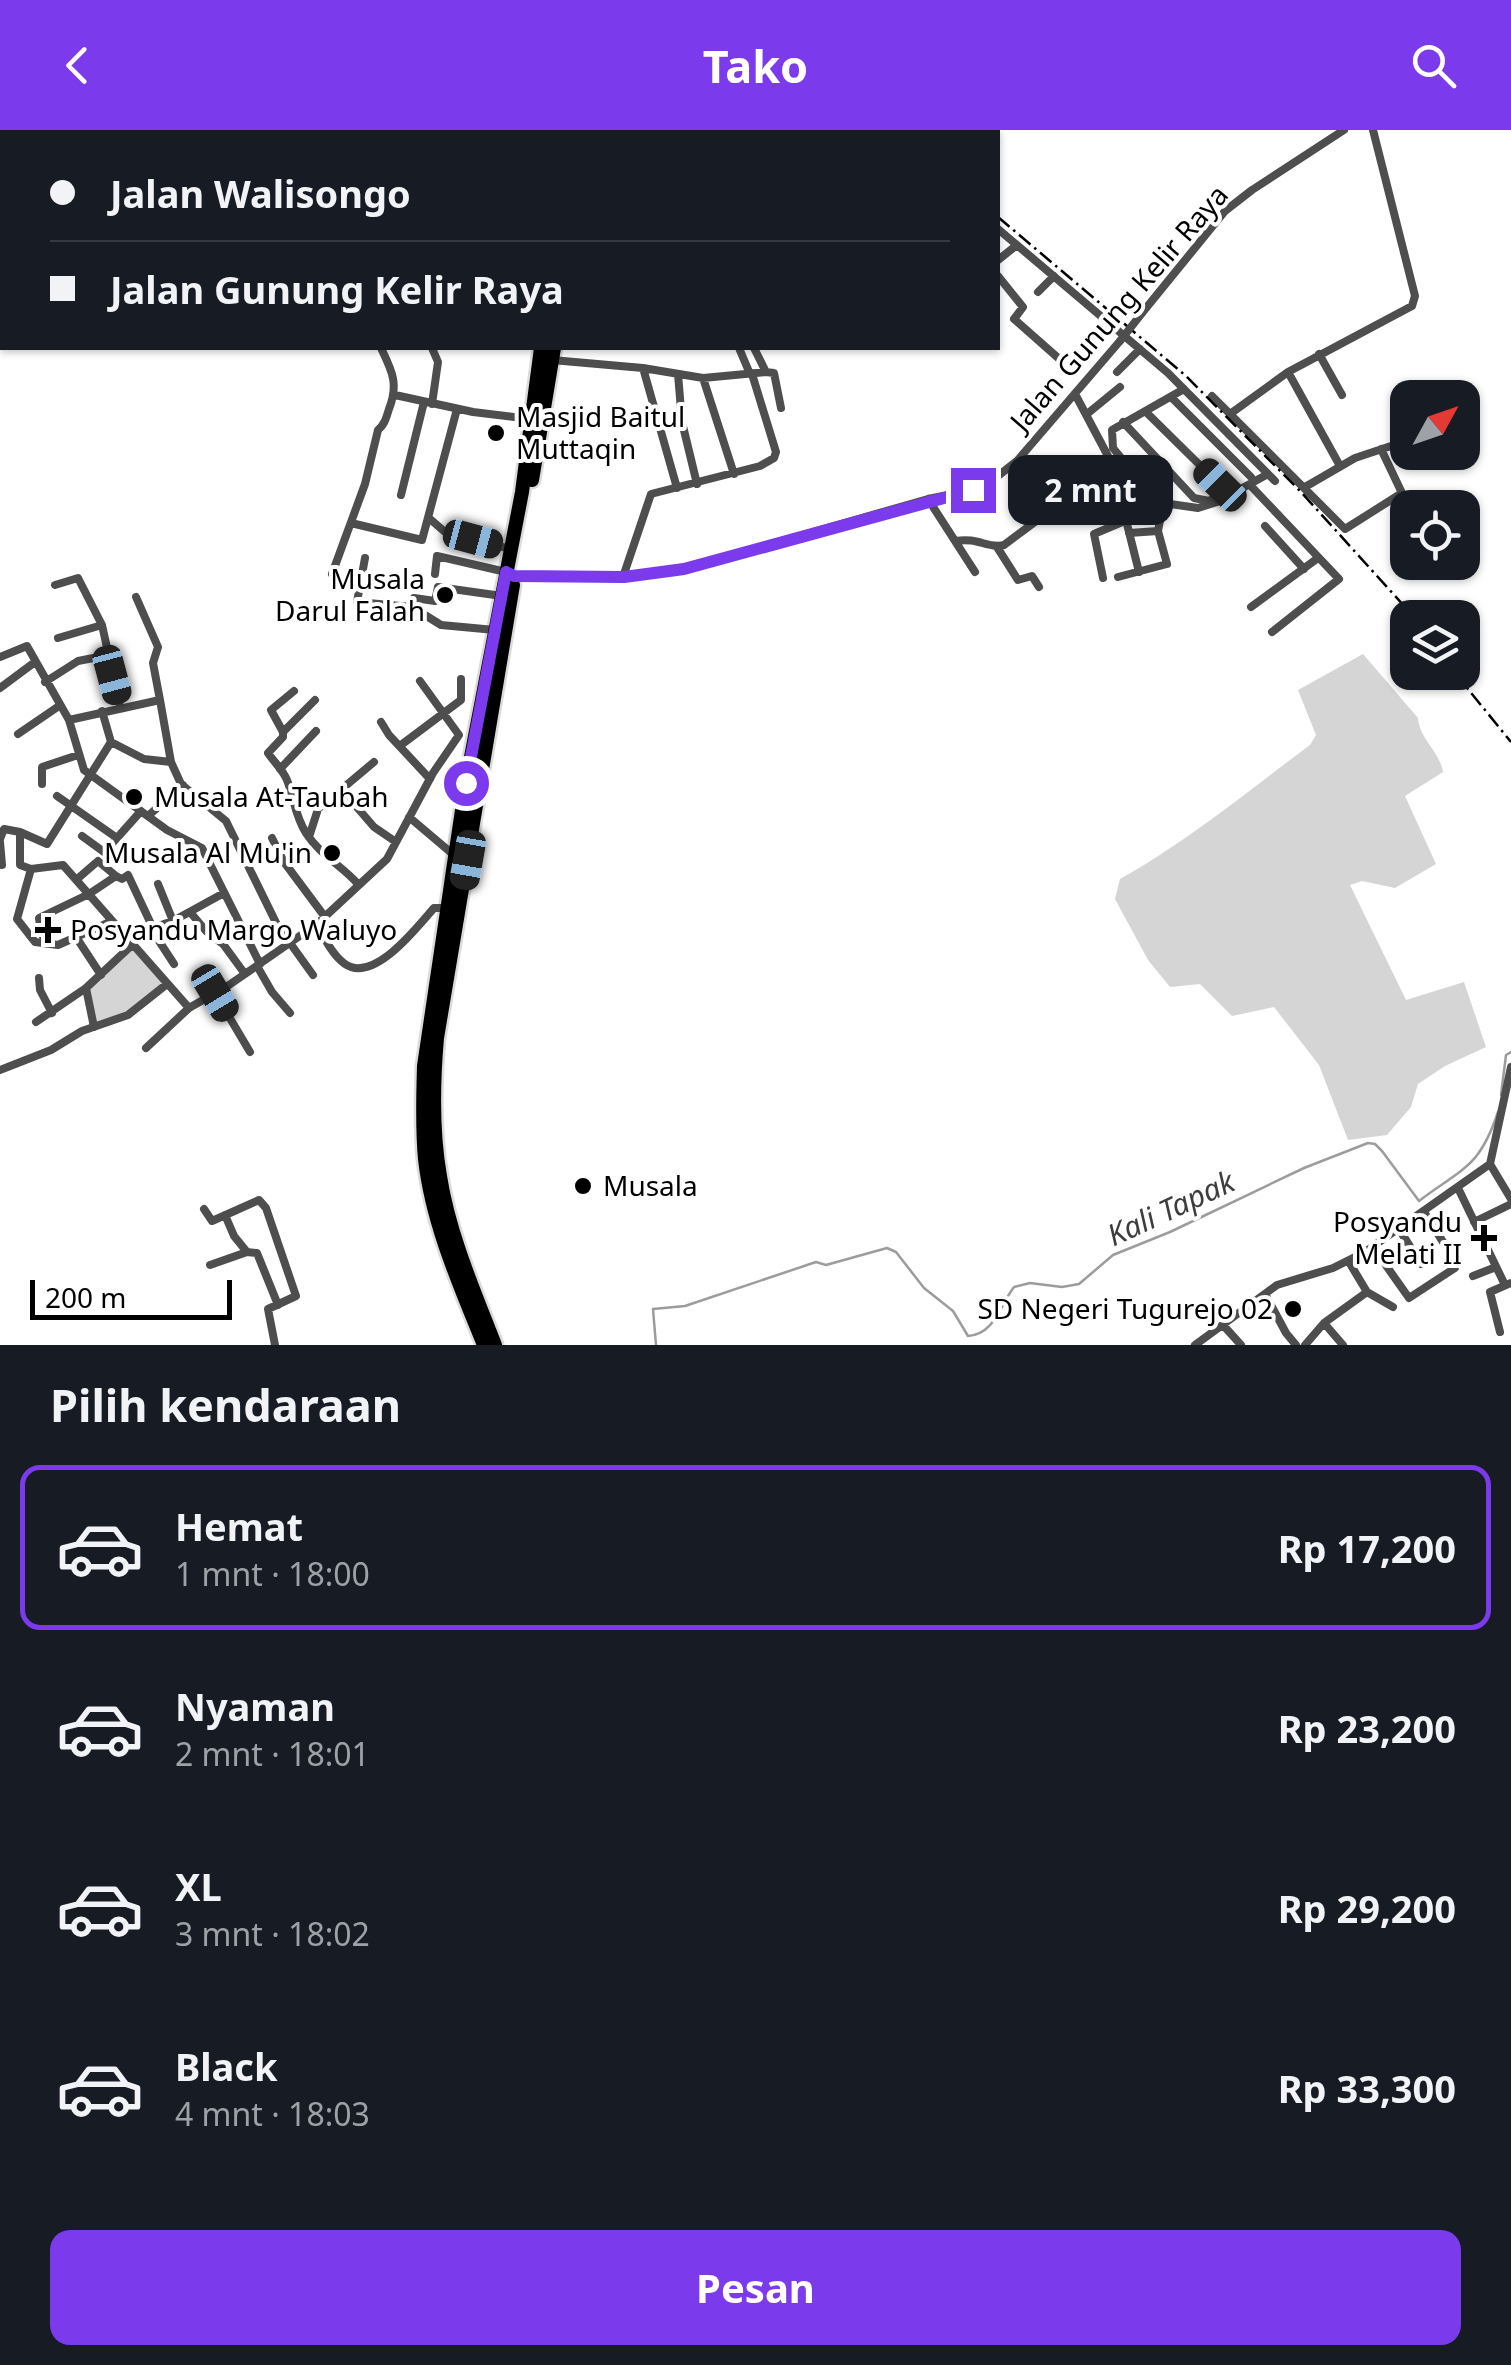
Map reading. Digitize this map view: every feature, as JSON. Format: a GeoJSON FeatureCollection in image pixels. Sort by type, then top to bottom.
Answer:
{"type":"FeatureCollection","features":[{"type":"Feature","properties":{"kind":"highway"},"geometry":{"type":"LineString","coordinates":[[484,1345],[443,1238],[425,1159],[424,1066],[478,712],[510,574],[510,549],[542,350]]}},
{"type":"Feature","properties":{"kind":"highway"},"geometry":{"type":"LineString","coordinates":[[495,1345],[450,1220],[440,1176],[434,1110],[437,1038],[510,574],[553,354]]}},
{"type":"Feature","properties":{"kind":"street","name":"Jalan Gunung Kelir Raya"},"geometry":{"type":"LineString","coordinates":[[434,574],[437,556],[510,574],[624,577],[684,569],[928,499],[973,490],[1005,472],[1120,341],[1225,212],[1344,130]]}},
{"type":"Feature","properties":{"kind":"street"},"geometry":{"type":"LineString","coordinates":[[1230,414],[1288,372],[1412,306],[1414,301],[1372,130]]}},
{"type":"Feature","properties":{"kind":"street"},"geometry":{"type":"LineString","coordinates":[[1000,231],[1184,388],[1272,478],[1250,480],[1206,507],[1128,498],[1119,487],[1075,394]]}},
{"type":"Feature","properties":{"kind":"street"},"geometry":{"type":"LineString","coordinates":[[1000,240],[1006,236]]}},
{"type":"Feature","properties":{"kind":"street"},"geometry":{"type":"LineString","coordinates":[[1000,258],[1017,245]]}},
{"type":"Feature","properties":{"kind":"street"},"geometry":{"type":"LineString","coordinates":[[1038,292],[1054,276]]}},
{"type":"Feature","properties":{"kind":"street"},"geometry":{"type":"LineString","coordinates":[[1000,278],[1023,306],[1014,319],[1062,362],[1070,363],[1105,319]]}},
{"type":"Feature","properties":{"kind":"street"},"geometry":{"type":"LineString","coordinates":[[1117,372],[1140,349]]}},
{"type":"Feature","properties":{"kind":"street"},"geometry":{"type":"LineString","coordinates":[[332,574],[366,484],[378,430],[396,396],[395,376],[382,350]]}},
{"type":"Feature","properties":{"kind":"street"},"geometry":{"type":"LineString","coordinates":[[400,494],[438,362],[433,350]]}},
{"type":"Feature","properties":{"kind":"street"},"geometry":{"type":"LineString","coordinates":[[624,577],[648,498],[760,466],[776,456],[740,350]]}},
{"type":"Feature","properties":{"kind":"street"},"geometry":{"type":"LineString","coordinates":[[755,350],[766,372]]}},
{"type":"Feature","properties":{"kind":"street"},"geometry":{"type":"LineString","coordinates":[[553,354],[703,378],[766,372],[774,374],[781,408]]}},
{"type":"Feature","properties":{"kind":"street"},"geometry":{"type":"LineString","coordinates":[[1319,354],[1342,395]]}},
{"type":"Feature","properties":{"kind":"street"},"geometry":{"type":"LineString","coordinates":[[643,368],[677,488]]}},
{"type":"Feature","properties":{"kind":"street"},"geometry":{"type":"LineString","coordinates":[[1288,372],[1340,466]]}},
{"type":"Feature","properties":{"kind":"street"},"geometry":{"type":"LineString","coordinates":[[678,374],[682,422],[697,484]]}},
{"type":"Feature","properties":{"kind":"street"},"geometry":{"type":"LineString","coordinates":[[703,378],[734,474]]}},
{"type":"Feature","properties":{"kind":"street"},"geometry":{"type":"LineString","coordinates":[[1087,414],[1120,387]]}},
{"type":"Feature","properties":{"kind":"street"},"geometry":{"type":"LineString","coordinates":[[997,547],[1014,540],[1051,510],[1106,489],[1134,487],[1139,482],[1113,448],[1112,430],[1184,388]]}},
{"type":"Feature","properties":{"kind":"street"},"geometry":{"type":"LineString","coordinates":[[396,396],[530,419]]}},
{"type":"Feature","properties":{"kind":"street"},"geometry":{"type":"LineString","coordinates":[[1212,396],[1345,529],[1402,493],[1381,449]]}},
{"type":"Feature","properties":{"kind":"street"},"geometry":{"type":"LineString","coordinates":[[1172,397],[1338,576],[1338,582],[1272,632]]}},
{"type":"Feature","properties":{"kind":"street"},"geometry":{"type":"LineString","coordinates":[[351,523],[419,541],[430,519],[457,408]]}},
{"type":"Feature","properties":{"kind":"street"},"geometry":{"type":"LineString","coordinates":[[1122,422],[1194,498],[1204,502],[1222,494],[1222,487],[1147,413]]}},
{"type":"Feature","properties":{"kind":"street"},"geometry":{"type":"LineString","coordinates":[[661,427],[682,422]]}},
{"type":"Feature","properties":{"kind":"street"},"geometry":{"type":"LineString","coordinates":[[1305,487],[1340,466],[1390,446]]}},
{"type":"Feature","properties":{"kind":"street"},"geometry":{"type":"LineString","coordinates":[[1060,461],[1082,497]]}},
{"type":"Feature","properties":{"kind":"street"},"geometry":{"type":"LineString","coordinates":[[1128,498],[1127,520],[1139,572]]}},
{"type":"Feature","properties":{"kind":"street"},"geometry":{"type":"LineString","coordinates":[[928,499],[975,572]]}},
{"type":"Feature","properties":{"kind":"street"},"geometry":{"type":"LineString","coordinates":[[1118,577],[1168,562],[1158,530],[1163,504]]}},
{"type":"Feature","properties":{"kind":"street"},"geometry":{"type":"LineString","coordinates":[[430,519],[443,530],[510,549]]}},
{"type":"Feature","properties":{"kind":"street"},"geometry":{"type":"LineString","coordinates":[[1103,578],[1094,534],[1127,520]]}},
{"type":"Feature","properties":{"kind":"street"},"geometry":{"type":"LineString","coordinates":[[1265,526],[1304,568]]}},
{"type":"Feature","properties":{"kind":"street"},"geometry":{"type":"LineString","coordinates":[[1129,533],[1158,530]]}},
{"type":"Feature","properties":{"kind":"street"},"geometry":{"type":"LineString","coordinates":[[956,541],[974,538],[997,547],[1019,581],[1031,576],[1038,587]]}},
{"type":"Feature","properties":{"kind":"street"},"geometry":{"type":"LineString","coordinates":[[365,558],[356,600],[412,608],[441,625],[494,630]]}},
{"type":"Feature","properties":{"kind":"street"},"geometry":{"type":"LineString","coordinates":[[1251,607],[1318,558]]}},
{"type":"Feature","properties":{"kind":"street"},"geometry":{"type":"LineString","coordinates":[[54,585],[76,577],[102,625],[120,707]]}},
{"type":"Feature","properties":{"kind":"street"},"geometry":{"type":"LineString","coordinates":[[412,608],[414,598],[436,601],[438,586],[502,596]]}},
{"type":"Feature","properties":{"kind":"street"},"geometry":{"type":"LineString","coordinates":[[136,596],[158,647],[153,663],[170,762],[183,785],[226,821],[289,944],[313,975]]}},
{"type":"Feature","properties":{"kind":"street"},"geometry":{"type":"LineString","coordinates":[[58,638],[102,625]]}},
{"type":"Feature","properties":{"kind":"street"},"geometry":{"type":"LineString","coordinates":[[0,657],[27,646],[69,720],[84,770],[145,814],[202,848],[272,992],[290,1013]]}},
{"type":"Feature","properties":{"kind":"street"},"geometry":{"type":"LineString","coordinates":[[44,682],[78,661],[109,656]]}},
{"type":"Feature","properties":{"kind":"street"},"geometry":{"type":"LineString","coordinates":[[0,688],[36,662]]}},
{"type":"Feature","properties":{"kind":"street"},"geometry":{"type":"LineString","coordinates":[[461,678],[462,698]]}},
{"type":"Feature","properties":{"kind":"street"},"geometry":{"type":"LineString","coordinates":[[146,1048],[189,1008],[325,917],[386,858],[459,735],[420,682]]}},
{"type":"Feature","properties":{"kind":"street"},"geometry":{"type":"LineString","coordinates":[[283,732],[271,710],[294,691]]}},
{"type":"Feature","properties":{"kind":"street"},"geometry":{"type":"LineString","coordinates":[[462,698],[470,700],[478,712]]}},
{"type":"Feature","properties":{"kind":"street"},"geometry":{"type":"LineString","coordinates":[[400,745],[462,698]]}},
{"type":"Feature","properties":{"kind":"street"},"geometry":{"type":"LineString","coordinates":[[69,720],[160,700]]}},
{"type":"Feature","properties":{"kind":"street"},"geometry":{"type":"LineString","coordinates":[[315,700],[268,753],[286,778],[298,819],[309,838],[358,884]]}},
{"type":"Feature","properties":{"kind":"street"},"geometry":{"type":"LineString","coordinates":[[18,734],[59,706]]}},
{"type":"Feature","properties":{"kind":"street"},"geometry":{"type":"LineString","coordinates":[[102,711],[111,742],[144,759],[170,762]]}},
{"type":"Feature","properties":{"kind":"street"},"geometry":{"type":"LineString","coordinates":[[381,722],[430,779]]}},
{"type":"Feature","properties":{"kind":"street"},"geometry":{"type":"LineString","coordinates":[[280,769],[316,731]]}},
{"type":"Feature","properties":{"kind":"street"},"geometry":{"type":"LineString","coordinates":[[2,865],[3,829],[47,844],[111,742]]}},
{"type":"Feature","properties":{"kind":"street"},"geometry":{"type":"LineString","coordinates":[[42,784],[42,767],[78,755]]}},
{"type":"Feature","properties":{"kind":"street"},"geometry":{"type":"LineString","coordinates":[[309,838],[318,810],[374,762]]}},
{"type":"Feature","properties":{"kind":"street"},"geometry":{"type":"LineString","coordinates":[[82,836],[104,852],[183,785]]}},
{"type":"Feature","properties":{"kind":"street"},"geometry":{"type":"LineString","coordinates":[[342,790],[374,828],[396,842]]}},
{"type":"Feature","properties":{"kind":"street"},"geometry":{"type":"LineString","coordinates":[[57,796],[116,838]]}},
{"type":"Feature","properties":{"kind":"street"},"geometry":{"type":"LineString","coordinates":[[409,818],[455,856]]}},
{"type":"Feature","properties":{"kind":"street"},"geometry":{"type":"LineString","coordinates":[[20,832],[20,866],[61,864],[189,1008]]}},
{"type":"Feature","properties":{"kind":"street"},"geometry":{"type":"LineString","coordinates":[[272,838],[284,862],[325,917]]}},
{"type":"Feature","properties":{"kind":"street"},"geometry":{"type":"LineString","coordinates":[[76,880],[98,860],[116,876],[129,876],[174,964]]}},
{"type":"Feature","properties":{"kind":"street"},"geometry":{"type":"LineString","coordinates":[[31,868],[17,919],[34,942],[58,945],[110,922]]}},
{"type":"Feature","properties":{"kind":"street"},"geometry":{"type":"LineString","coordinates":[[47,943],[39,918],[116,876]]}},
{"type":"Feature","properties":{"kind":"street"},"geometry":{"type":"LineString","coordinates":[[158,884],[173,920]]}},
{"type":"Feature","properties":{"kind":"street"},"geometry":{"type":"LineString","coordinates":[[125,937],[153,929],[224,893]]}},
{"type":"Feature","properties":{"kind":"street"},"geometry":{"type":"LineString","coordinates":[[316,924],[341,961],[350,967],[365,968],[388,955],[434,908],[446,908]]}},
{"type":"Feature","properties":{"kind":"street"},"geometry":{"type":"LineString","coordinates":[[190,912],[223,944],[245,974]]}},
{"type":"Feature","properties":{"kind":"street"},"geometry":{"type":"LineString","coordinates":[[76,937],[101,974]]}},
{"type":"Feature","properties":{"kind":"street"},"geometry":{"type":"LineString","coordinates":[[36,1022],[86,988],[133,944]]}},
{"type":"Feature","properties":{"kind":"street"},"geometry":{"type":"LineString","coordinates":[[39,978],[40,990],[52,1013]]}},
{"type":"Feature","properties":{"kind":"street"},"geometry":{"type":"LineString","coordinates":[[0,1070],[16,1067],[94,1027],[128,1015],[167,984]]}},
{"type":"Feature","properties":{"kind":"street"},"geometry":{"type":"LineString","coordinates":[[86,988],[94,1027]]}},
{"type":"Feature","properties":{"kind":"street"},"geometry":{"type":"LineString","coordinates":[[215,993],[250,1052]]}},
{"type":"Feature","properties":{"kind":"street"},"geometry":{"type":"LineString","coordinates":[[1195,1345],[1289,1280],[1350,1262],[1490,1164],[1511,1067]]}},
{"type":"Feature","properties":{"kind":"street"},"geometry":{"type":"LineString","coordinates":[[1474,1222],[1511,1201],[1506,1181],[1490,1164]]}},
{"type":"Feature","properties":{"kind":"street"},"geometry":{"type":"LineString","coordinates":[[1458,1188],[1508,1284],[1490,1292],[1500,1332]]}},
{"type":"Feature","properties":{"kind":"street"},"geometry":{"type":"LineString","coordinates":[[204,1208],[211,1221],[259,1200],[266,1208],[296,1296],[267,1312],[275,1345]]}},
{"type":"Feature","properties":{"kind":"street"},"geometry":{"type":"LineString","coordinates":[[1372,1247],[1409,1298],[1455,1268],[1424,1212]]}},
{"type":"Feature","properties":{"kind":"street"},"geometry":{"type":"LineString","coordinates":[[225,1215],[247,1252]]}},
{"type":"Feature","properties":{"kind":"street"},"geometry":{"type":"LineString","coordinates":[[1399,1229],[1422,1264]]}},
{"type":"Feature","properties":{"kind":"street"},"geometry":{"type":"LineString","coordinates":[[210,1265],[247,1252],[258,1254],[278,1304]]}},
{"type":"Feature","properties":{"kind":"street"},"geometry":{"type":"LineString","coordinates":[[1350,1262],[1368,1292],[1393,1307]]}},
{"type":"Feature","properties":{"kind":"street"},"geometry":{"type":"LineString","coordinates":[[1473,1276],[1496,1267]]}},
{"type":"Feature","properties":{"kind":"street"},"geometry":{"type":"LineString","coordinates":[[1304,1345],[1324,1324],[1368,1292]]}},
{"type":"Feature","properties":{"kind":"street"},"geometry":{"type":"LineString","coordinates":[[1265,1294],[1296,1345]]}},
{"type":"Feature","properties":{"kind":"street"},"geometry":{"type":"LineString","coordinates":[[1324,1324],[1343,1345]]}},
{"type":"Feature","properties":{"kind":"street"},"geometry":{"type":"LineString","coordinates":[[1223,1325],[1241,1345]]}},
{"type":"Feature","properties":{"kind":"shaded area"},"geometry":{"type":"Polygon","coordinates":[[[1363,654],[1418,718],[1443,772],[1405,796],[1436,864],[1395,888],[1362,881],[1350,885],[1406,1000],[1464,982],[1486,1047],[1418,1084],[1411,1107],[1387,1135],[1348,1140],[1319,1065],[1274,1007],[1232,1016],[1200,984],[1170,987],[1148,960],[1115,899],[1120,879],[1194,832],[1310,745],[1316,735],[1298,690],[1363,654]]]}},
{"type":"Feature","properties":{"kind":"shaded area"},"geometry":{"type":"Polygon","coordinates":[[[133,949],[165,983],[127,1014],[95,1025],[89,988],[133,949]]]}},
{"type":"Feature","properties":{"kind":"waterway","name":"Kali Tapak"},"geometry":{"type":"LineString","coordinates":[[1501,1095],[1506,1055],[1511,1052]]}},
{"type":"Feature","properties":{"kind":"waterway","name":"Kali Tapak"},"geometry":{"type":"LineString","coordinates":[[656,1345],[653,1309],[685,1306],[816,1262],[826,1265],[887,1248],[896,1252],[924,1288],[953,1311],[968,1336],[977,1334],[991,1324],[1014,1287],[1030,1283],[1062,1287],[1079,1284],[1113,1255],[1368,1143],[1382,1151],[1419,1201],[1476,1157],[1498,1112]]}},
{"type":"Feature","properties":{"kind":"railway"},"geometry":{"type":"LineString","coordinates":[[1000,219],[1186,376],[1301,492],[1399,600]]}},
{"type":"Feature","properties":{"kind":"railway"},"geometry":{"type":"LineString","coordinates":[[1469,690],[1511,742]]}},
{"type":"Feature","properties":{"kind":"place","name":"Masjid Baitul Muttaqin"},"geometry":{"type":"Point","coordinates":[496,433]}},
{"type":"Feature","properties":{"kind":"place","name":"Musala Darul Falah"},"geometry":{"type":"Point","coordinates":[445,595]}},
{"type":"Feature","properties":{"kind":"place","name":"Musala At-Taubah"},"geometry":{"type":"Point","coordinates":[134,797]}},
{"type":"Feature","properties":{"kind":"place","name":"Musala Al Mu'in"},"geometry":{"type":"Point","coordinates":[332,853]}},
{"type":"Feature","properties":{"kind":"place","name":"Posyandu Margo Waluyo"},"geometry":{"type":"Point","coordinates":[48,930]}},
{"type":"Feature","properties":{"kind":"place","name":"Musala"},"geometry":{"type":"Point","coordinates":[583,1186]}},
{"type":"Feature","properties":{"kind":"place","name":"Posyandu Melati II"},"geometry":{"type":"Point","coordinates":[1484,1238]}},
{"type":"Feature","properties":{"kind":"place","name":"SD Negeri Tugurejo 02"},"geometry":{"type":"Point","coordinates":[1293,1309]}},
{"type":"Feature","properties":{"kind":"route"},"geometry":{"type":"LineString","coordinates":[[466,783],[506,572],[514,576],[624,577],[684,569],[928,499],[973,490]]}}]}
